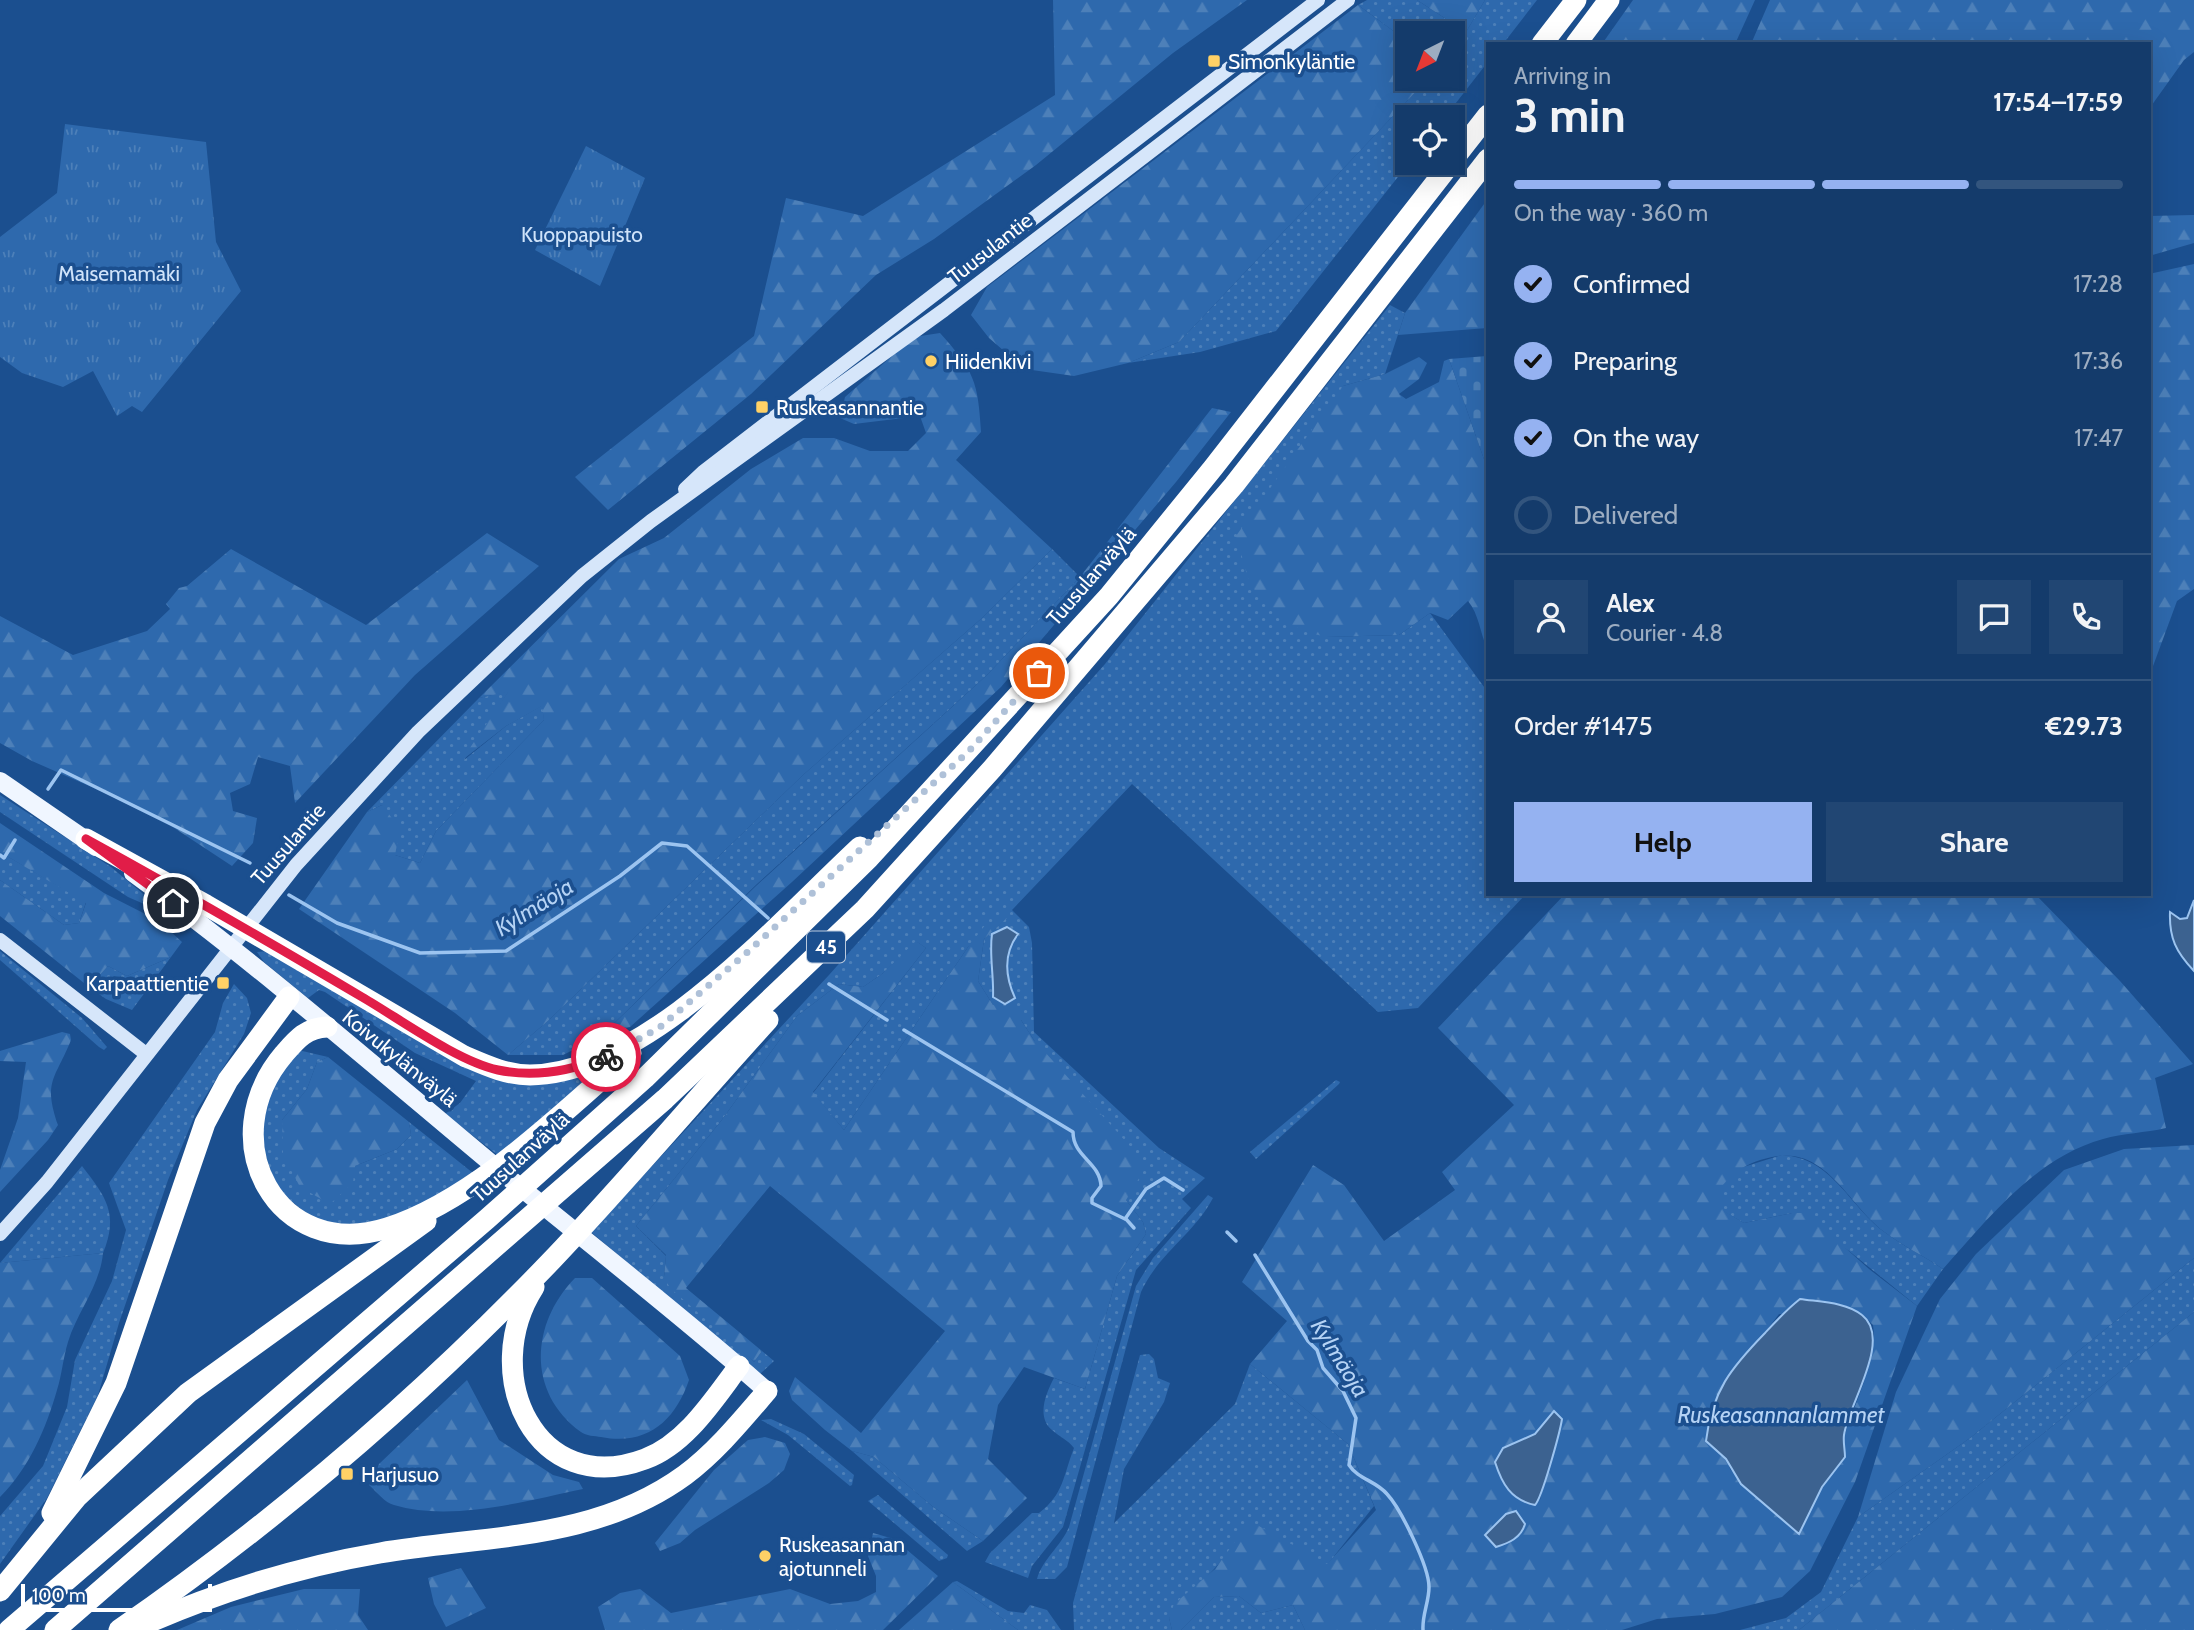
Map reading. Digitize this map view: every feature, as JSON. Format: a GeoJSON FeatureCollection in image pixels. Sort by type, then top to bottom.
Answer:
{"type":"FeatureCollection","features":[{"type":"Feature","properties":{"kind":"highway"},"geometry":{"type":"LineString","coordinates":[[1544,42],[1576,0]]}},
{"type":"Feature","properties":{"kind":"highway"},"geometry":{"type":"LineString","coordinates":[[1578,42],[1609,0]]}},
{"type":"Feature","properties":{"kind":"highway","name":"Tuusulanväylä"},"geometry":{"type":"LineString","coordinates":[[1465,145],[1486,118]]}},
{"type":"Feature","properties":{"kind":"highway","name":"45"},"geometry":{"type":"LineString","coordinates":[[55,1630],[655,1109],[865,909],[992,769],[1234,485],[1486,162]]}},
{"type":"Feature","properties":{"kind":"highway","name":"Tuusulanväylä"},"geometry":{"type":"LineString","coordinates":[[9,1630],[255,1415],[487,1219],[645,1078],[860,867],[969,751],[1126,575],[1442,175]]}},
{"type":"Feature","properties":{"kind":"highway"},"geometry":{"type":"LineString","coordinates":[[0,1591],[33,1548],[121,1453],[188,1393],[464,1192],[659,1028],[969,751]]}},
{"type":"Feature","properties":{"kind":"highway"},"geometry":{"type":"LineString","coordinates":[[86,839],[200,912],[285,952],[453,1050],[495,1069],[528,1075],[586,1065],[621,1051],[659,1028]]}},
{"type":"Feature","properties":{"kind":"highway"},"geometry":{"type":"LineString","coordinates":[[119,1630],[204,1571],[321,1479],[428,1382],[552,1259],[865,909]]}},
{"type":"Feature","properties":{"kind":"highway"},"geometry":{"type":"LineString","coordinates":[[33,1548],[117,1383],[205,1123],[228,1080],[289,997]]}},
{"type":"Feature","properties":{"kind":"highway"},"geometry":{"type":"LineString","coordinates":[[327,1027],[304,1032],[275,1065],[255,1105],[251,1127],[253,1152],[272,1195],[289,1212],[309,1225],[333,1233],[357,1234],[410,1220],[464,1192]]}},
{"type":"Feature","properties":{"kind":"highway"},"geometry":{"type":"LineString","coordinates":[[552,1259],[522,1306],[511,1351],[515,1396],[525,1418],[555,1451],[597,1467],[620,1466],[647,1458],[672,1444],[696,1420],[735,1371]]}},
{"type":"Feature","properties":{"kind":"highway"},"geometry":{"type":"LineString","coordinates":[[133,1630],[201,1600],[326,1563],[383,1552],[545,1532],[607,1516],[640,1502],[688,1473],[763,1395]]}},
{"type":"Feature","properties":{"kind":"main road","name":"Tuusulantie"},"geometry":{"type":"LineString","coordinates":[[651,521],[703,472],[1318,0]]}},
{"type":"Feature","properties":{"kind":"main road","name":"Tuusulantie"},"geometry":{"type":"LineString","coordinates":[[0,1234],[47,1182],[296,865],[418,732],[582,576],[651,521],[944,310],[1348,0]]}},
{"type":"Feature","properties":{"kind":"main road"},"geometry":{"type":"LineString","coordinates":[[0,781],[86,839]]}},
{"type":"Feature","properties":{"kind":"main road","name":"Koivukylänväylä"},"geometry":{"type":"LineString","coordinates":[[200,912],[289,997],[597,1251],[671,1307],[763,1395]]}},
{"type":"Feature","properties":{"kind":"main road"},"geometry":{"type":"LineString","coordinates":[[0,940],[146,1054]]}},
{"type":"Feature","properties":{"kind":"green space"},"geometry":{"type":"Polygon","coordinates":[[[1053,0],[1247,0],[1173,53],[1036,165],[934,239],[876,275],[751,394],[608,510],[575,477],[754,336],[786,198],[863,216],[1055,95],[1053,0]]]}},
{"type":"Feature","properties":{"kind":"green space"},"geometry":{"type":"Polygon","coordinates":[[[1367,0],[1417,0],[1449,21],[1395,21],[1395,32],[1358,5],[1367,0]]]}},
{"type":"Feature","properties":{"kind":"green space"},"geometry":{"type":"Polygon","coordinates":[[[1417,0],[1485,0],[1466,32],[1465,21],[1449,21],[1417,0]]]}},
{"type":"Feature","properties":{"kind":"green space"},"geometry":{"type":"Polygon","coordinates":[[[1485,0],[1537,0],[1505,42],[1486,42],[1486,64],[1454,105],[1403,105],[1417,91],[1465,91],[1465,31],[1485,0]]]}},
{"type":"Feature","properties":{"kind":"green space"},"geometry":{"type":"Polygon","coordinates":[[[1633,0],[1755,0],[1736,42],[1603,42],[1633,0]]]}},
{"type":"Feature","properties":{"kind":"green space"},"geometry":{"type":"Polygon","coordinates":[[[1770,0],[2194,0],[2194,52],[2184,60],[2151,106],[2151,42],[1752,42],[1770,0]]]}},
{"type":"Feature","properties":{"kind":"green space"},"geometry":{"type":"Polygon","coordinates":[[[1358,5],[1395,32],[1395,91],[1417,91],[1403,105],[1395,105],[1395,114],[1179,342],[1128,363],[1074,376],[1025,369],[989,338],[971,315],[987,287],[1358,5]]]}},
{"type":"Feature","properties":{"kind":"green space"},"geometry":{"type":"Polygon","coordinates":[[[1395,114],[1395,175],[1400,175],[1276,331],[1200,352],[1128,363],[1179,342],[1395,114]]]}},
{"type":"Feature","properties":{"kind":"green space","name":"Maisemamäki"},"geometry":{"type":"Polygon","coordinates":[[[65,124],[206,142],[216,242],[241,291],[142,412],[132,406],[117,416],[93,371],[63,387],[22,373],[0,357],[0,237],[57,193],[65,124]]]}},
{"type":"Feature","properties":{"kind":"green space","name":"Kuoppapuisto"},"geometry":{"type":"Polygon","coordinates":[[[586,146],[645,178],[600,286],[535,250],[586,146]]]}},
{"type":"Feature","properties":{"kind":"green space"},"geometry":{"type":"Polygon","coordinates":[[[1486,201],[1486,328],[1398,335],[1405,313],[1486,201]]]}},
{"type":"Feature","properties":{"kind":"green space"},"geometry":{"type":"Polygon","coordinates":[[[2194,215],[2194,243],[2151,255],[2151,216],[2194,215]]]}},
{"type":"Feature","properties":{"kind":"green space"},"geometry":{"type":"Polygon","coordinates":[[[2194,264],[2194,589],[2177,601],[2151,672],[2151,274],[2194,264]]]}},
{"type":"Feature","properties":{"kind":"green space"},"geometry":{"type":"Polygon","coordinates":[[[1390,305],[1405,313],[1385,374],[1343,386],[1326,637],[1399,635],[1430,613],[1486,690],[1486,896],[1524,896],[1418,1008],[1378,1012],[1132,784],[1012,910],[1029,927],[1032,943],[1034,1032],[1159,1148],[1205,1178],[1182,1199],[1191,1208],[1136,1270],[1063,1527],[1032,1566],[1028,1578],[985,1562],[990,1553],[1032,1513],[1039,1513],[1047,1506],[1058,1491],[1074,1448],[1047,1425],[1043,1412],[1046,1398],[1054,1378],[1085,1389],[1117,1276],[1146,1234],[1143,1222],[1126,1200],[1021,1020],[993,1005],[978,981],[984,939],[1005,919],[968,947],[844,1130],[813,1093],[926,948],[917,942],[882,974],[863,987],[839,984],[797,1016],[721,1121],[636,1226],[666,1256],[664,1276],[754,1362],[762,1351],[774,1361],[760,1374],[591,1232],[829,975],[1105,664],[1390,305]],[[990,946],[994,965],[993,996],[1007,981],[1009,946],[990,946]]]}},
{"type":"Feature","properties":{"kind":"green space"},"geometry":{"type":"Polygon","coordinates":[[[940,333],[967,368],[978,400],[981,432],[956,460],[1052,549],[982,618],[803,775],[549,1020],[508,1055],[455,1013],[299,909],[367,812],[382,805],[400,829],[395,855],[420,863],[436,831],[544,720],[542,706],[506,726],[461,761],[508,692],[479,698],[619,559],[664,538],[751,469],[803,438],[834,438],[870,451],[908,451],[926,433],[920,416],[854,424],[840,418],[845,397],[914,337],[940,333]]]}},
{"type":"Feature","properties":{"kind":"green space"},"geometry":{"type":"Polygon","coordinates":[[[1486,356],[1486,465],[1449,359],[1486,356]]]}},
{"type":"Feature","properties":{"kind":"green space"},"geometry":{"type":"Polygon","coordinates":[[[1419,357],[1427,363],[1419,379],[1399,394],[1406,399],[1439,382],[1444,361],[1449,359],[1486,465],[1486,645],[1475,612],[1468,601],[1448,620],[1430,613],[1399,635],[1326,637],[1303,631],[1282,619],[1250,585],[1236,536],[1343,386],[1385,374],[1419,357]]]}},
{"type":"Feature","properties":{"kind":"green space"},"geometry":{"type":"Polygon","coordinates":[[[1212,408],[1231,412],[1176,482],[1001,687],[792,882],[630,1027],[601,1036],[757,885],[987,675],[1080,577],[1212,408]]]}},
{"type":"Feature","properties":{"kind":"green space"},"geometry":{"type":"Polygon","coordinates":[[[487,533],[539,566],[415,675],[295,803],[290,766],[258,757],[250,784],[230,793],[233,811],[257,818],[253,843],[232,866],[153,814],[32,761],[0,743],[0,616],[73,655],[147,631],[170,609],[166,604],[179,588],[187,586],[231,549],[366,625],[487,533]]]}},
{"type":"Feature","properties":{"kind":"green space"},"geometry":{"type":"Polygon","coordinates":[[[1052,549],[1080,577],[987,675],[757,884],[601,1036],[563,1055],[508,1055],[549,1020],[803,775],[982,618],[1052,549]]]}},
{"type":"Feature","properties":{"kind":"green space"},"geometry":{"type":"Polygon","coordinates":[[[509,691],[464,760],[506,726],[543,705],[544,720],[436,831],[420,863],[395,855],[382,805],[367,812],[479,698],[509,691]]]}},
{"type":"Feature","properties":{"kind":"green space"},"geometry":{"type":"Polygon","coordinates":[[[0,795],[111,867],[167,914],[128,897],[0,812],[0,795]]]}},
{"type":"Feature","properties":{"kind":"green space"},"geometry":{"type":"Polygon","coordinates":[[[0,823],[104,893],[159,921],[182,942],[171,957],[127,976],[108,966],[89,987],[0,916],[0,880],[64,925],[79,923],[86,903],[0,852],[0,823]]]}},
{"type":"Feature","properties":{"kind":"green space"},"geometry":{"type":"Polygon","coordinates":[[[0,852],[86,902],[79,923],[64,925],[0,880],[0,852]]]}},
{"type":"Feature","properties":{"kind":"green space"},"geometry":{"type":"Polygon","coordinates":[[[1563,896],[2037,896],[2120,981],[2193,1064],[2155,1078],[2166,1128],[2103,1139],[2056,1160],[2014,1192],[1943,1269],[1883,1231],[1834,1179],[1807,1160],[1791,1156],[1764,1159],[1744,1167],[1722,1186],[1724,1211],[1744,1223],[1792,1213],[1806,1213],[1869,1269],[1917,1306],[1855,1482],[1810,1571],[1782,1597],[1715,1614],[1657,1619],[1622,1630],[1305,1630],[1293,1605],[1261,1613],[1239,1596],[1214,1597],[1181,1630],[1172,1630],[1169,1618],[1174,1604],[1215,1569],[1250,1521],[1327,1564],[1376,1510],[1348,1444],[1250,1364],[1287,1321],[1242,1282],[1313,1165],[1344,1185],[1384,1241],[1455,1190],[1442,1172],[1514,1105],[1438,1028],[1563,896]],[[1779,1314],[1767,1330],[1727,1459],[1730,1469],[1799,1533],[1822,1487],[1845,1457],[1844,1436],[1864,1382],[1874,1334],[1873,1325],[1862,1314],[1779,1314]],[[1554,1411],[1535,1434],[1503,1448],[1540,1500],[1558,1439],[1562,1419],[1554,1411]]]}},
{"type":"Feature","properties":{"kind":"green space"},"geometry":{"type":"Polygon","coordinates":[[[1007,918],[984,939],[978,981],[993,1005],[1020,1007],[1021,1020],[1034,1040],[1147,1165],[1126,1200],[1143,1222],[1146,1234],[1117,1276],[1085,1389],[1024,1367],[998,1405],[988,1459],[1027,1498],[983,1541],[932,1506],[874,1457],[852,1451],[792,1400],[789,1391],[795,1377],[861,1433],[945,1331],[770,1186],[686,1288],[762,1351],[754,1362],[670,1288],[664,1277],[666,1255],[636,1226],[721,1121],[797,1016],[839,984],[863,987],[882,974],[916,941],[926,948],[813,1092],[844,1130],[968,947],[986,924],[1007,918]]]}},
{"type":"Feature","properties":{"kind":"green space"},"geometry":{"type":"Polygon","coordinates":[[[0,951],[82,1018],[107,1047],[104,1050],[99,1047],[0,960],[0,951]]]}},
{"type":"Feature","properties":{"kind":"green space"},"geometry":{"type":"Polygon","coordinates":[[[268,951],[462,1064],[602,1068],[499,1156],[445,1114],[460,1103],[476,1081],[415,1053],[325,992],[319,990],[308,998],[264,962],[257,952],[268,951]]]}},
{"type":"Feature","properties":{"kind":"green space"},"geometry":{"type":"Polygon","coordinates":[[[171,957],[132,1010],[106,999],[89,987],[108,966],[127,976],[171,957]]]}},
{"type":"Feature","properties":{"kind":"green space"},"geometry":{"type":"Polygon","coordinates":[[[234,984],[247,998],[251,1013],[244,1034],[197,1110],[168,1180],[119,1323],[98,1395],[47,1498],[0,1564],[0,1516],[43,1466],[67,1407],[75,1360],[112,1281],[126,1230],[109,1183],[215,1032],[223,1003],[234,984]]]}},
{"type":"Feature","properties":{"kind":"green space"},"geometry":{"type":"Polygon","coordinates":[[[62,1032],[70,1034],[71,1040],[51,1089],[58,1125],[48,1140],[0,1192],[0,1170],[18,1118],[26,1062],[0,1061],[0,1051],[62,1032]]]}},
{"type":"Feature","properties":{"kind":"green space"},"geometry":{"type":"Polygon","coordinates":[[[298,1050],[328,1057],[317,1062],[307,1089],[282,1120],[355,1166],[397,1149],[411,1135],[409,1122],[473,1173],[443,1199],[360,1228],[318,1222],[277,1190],[258,1132],[273,1085],[298,1050]]]}},
{"type":"Feature","properties":{"kind":"green space"},"geometry":{"type":"Polygon","coordinates":[[[328,1057],[409,1122],[411,1135],[397,1149],[355,1166],[353,1183],[330,1204],[300,1187],[283,1154],[282,1120],[307,1089],[317,1062],[328,1057]]]}},
{"type":"Feature","properties":{"kind":"green space"},"geometry":{"type":"Polygon","coordinates":[[[1336,1080],[1339,1084],[1256,1159],[1250,1152],[1336,1080]]]}},
{"type":"Feature","properties":{"kind":"green space"},"geometry":{"type":"Polygon","coordinates":[[[2194,1145],[2194,1258],[1970,1438],[1858,1517],[1896,1392],[1940,1299],[1976,1254],[2064,1170],[2124,1149],[2194,1145]]]}},
{"type":"Feature","properties":{"kind":"green space"},"geometry":{"type":"Polygon","coordinates":[[[1782,1155],[1814,1164],[1827,1173],[1883,1231],[1943,1269],[1917,1306],[1849,1251],[1792,1213],[1744,1223],[1723,1211],[1721,1186],[1737,1169],[1782,1155]]]}},
{"type":"Feature","properties":{"kind":"green space"},"geometry":{"type":"Polygon","coordinates":[[[82,1166],[98,1187],[110,1217],[108,1239],[103,1253],[0,1263],[82,1166]]]}},
{"type":"Feature","properties":{"kind":"green space"},"geometry":{"type":"Polygon","coordinates":[[[1208,1195],[1213,1198],[1205,1211],[1157,1266],[1141,1292],[1067,1567],[1055,1579],[1037,1579],[1069,1527],[1136,1286],[1153,1258],[1208,1195]]]}},
{"type":"Feature","properties":{"kind":"green space"},"geometry":{"type":"Polygon","coordinates":[[[103,1253],[98,1277],[68,1342],[48,1419],[20,1474],[0,1497],[0,1263],[103,1253]]]}},
{"type":"Feature","properties":{"kind":"green space"},"geometry":{"type":"Polygon","coordinates":[[[2194,1258],[2194,1312],[1799,1630],[1740,1630],[1786,1618],[1821,1592],[1858,1517],[1970,1438],[2194,1258]]]}},
{"type":"Feature","properties":{"kind":"green space"},"geometry":{"type":"Polygon","coordinates":[[[575,1278],[592,1278],[680,1356],[689,1380],[683,1395],[667,1418],[645,1434],[617,1439],[585,1434],[563,1416],[551,1397],[543,1378],[543,1336],[560,1296],[575,1278]]]}},
{"type":"Feature","properties":{"kind":"green space"},"geometry":{"type":"Polygon","coordinates":[[[2194,1312],[2194,1630],[1799,1630],[2194,1312]]]}},
{"type":"Feature","properties":{"kind":"green space"},"geometry":{"type":"Polygon","coordinates":[[[1149,1354],[1154,1359],[1158,1378],[1170,1383],[1164,1402],[1124,1469],[1114,1523],[1235,1404],[1250,1364],[1348,1444],[1374,1506],[1327,1565],[1226,1556],[1169,1618],[1172,1630],[1074,1630],[1073,1603],[1140,1355],[1149,1354]]]}},
{"type":"Feature","properties":{"kind":"green space"},"geometry":{"type":"Polygon","coordinates":[[[467,1380],[499,1440],[553,1475],[579,1482],[583,1489],[489,1508],[440,1511],[416,1510],[391,1504],[369,1485],[379,1464],[467,1380]]]}},
{"type":"Feature","properties":{"kind":"green space"},"geometry":{"type":"Polygon","coordinates":[[[771,1419],[804,1434],[854,1475],[852,1485],[788,1435],[761,1420],[771,1419]]]}},
{"type":"Feature","properties":{"kind":"green space"},"geometry":{"type":"Polygon","coordinates":[[[765,1437],[785,1443],[790,1454],[784,1470],[680,1543],[660,1551],[655,1543],[714,1470],[748,1440],[765,1437]]]}},
{"type":"Feature","properties":{"kind":"green space"},"geometry":{"type":"Polygon","coordinates":[[[852,1451],[874,1457],[932,1506],[983,1541],[967,1551],[852,1451]]]}},
{"type":"Feature","properties":{"kind":"green space"},"geometry":{"type":"Polygon","coordinates":[[[878,1495],[948,1555],[947,1558],[939,1561],[868,1501],[878,1495]]]}},
{"type":"Feature","properties":{"kind":"green space"},"geometry":{"type":"Polygon","coordinates":[[[873,1533],[894,1539],[938,1576],[883,1630],[605,1630],[598,1607],[620,1593],[640,1589],[671,1613],[790,1589],[830,1604],[858,1601],[876,1592],[876,1576],[868,1556],[873,1533]]]}},
{"type":"Feature","properties":{"kind":"green space"},"geometry":{"type":"Polygon","coordinates":[[[461,1568],[486,1608],[446,1627],[434,1604],[428,1578],[461,1568]]]}},
{"type":"Feature","properties":{"kind":"green space"},"geometry":{"type":"Polygon","coordinates":[[[957,1581],[1008,1611],[1024,1613],[1030,1605],[1047,1610],[1061,1630],[1018,1630],[953,1582],[957,1581]]]}},
{"type":"Feature","properties":{"kind":"green space"},"geometry":{"type":"Polygon","coordinates":[[[953,1582],[1018,1630],[899,1630],[953,1582]]]}},
{"type":"Feature","properties":{"kind":"green space"},"geometry":{"type":"Polygon","coordinates":[[[304,1589],[360,1589],[358,1615],[368,1630],[177,1630],[231,1607],[304,1589]]]}},
{"type":"Feature","properties":{"kind":"green space"},"geometry":{"type":"Polygon","coordinates":[[[1239,1596],[1261,1613],[1293,1605],[1305,1630],[1181,1630],[1214,1597],[1239,1596]]]}},
{"type":"Feature","properties":{"kind":"water"},"geometry":{"type":"Polygon","coordinates":[[[2194,900],[2194,971],[2175,944],[2170,912],[2180,919],[2187,918],[2194,900]]]}},
{"type":"Feature","properties":{"kind":"water"},"geometry":{"type":"Polygon","coordinates":[[[1007,927],[1018,934],[1010,949],[1007,965],[1015,998],[1005,1004],[993,997],[991,942],[992,934],[1007,927]]]}},
{"type":"Feature","properties":{"kind":"water","name":"Ruskeasannanlammet"},"geometry":{"type":"Polygon","coordinates":[[[1800,1299],[1832,1303],[1856,1311],[1870,1326],[1873,1340],[1866,1373],[1847,1422],[1844,1435],[1845,1457],[1822,1487],[1799,1534],[1741,1484],[1726,1459],[1706,1441],[1713,1408],[1725,1381],[1753,1346],[1800,1299]]]}},
{"type":"Feature","properties":{"kind":"water"},"geometry":{"type":"Polygon","coordinates":[[[1554,1411],[1562,1419],[1546,1478],[1535,1505],[1520,1499],[1509,1490],[1495,1462],[1503,1448],[1535,1434],[1554,1411]]]}},
{"type":"Feature","properties":{"kind":"water"},"geometry":{"type":"Polygon","coordinates":[[[1516,1511],[1525,1524],[1521,1533],[1496,1547],[1485,1535],[1506,1514],[1516,1511]]]}},
{"type":"Feature","properties":{"kind":"waterway","name":"Kylmäoja"},"geometry":{"type":"LineString","coordinates":[[48,789],[61,770],[250,863]]}},
{"type":"Feature","properties":{"kind":"waterway","name":"Kylmäoja"},"geometry":{"type":"LineString","coordinates":[[0,855],[4,858],[15,840]]}},
{"type":"Feature","properties":{"kind":"waterway","name":"Kylmäoja"},"geometry":{"type":"LineString","coordinates":[[289,895],[337,923],[420,953],[506,951],[620,876],[662,843],[687,846],[768,918]]}},
{"type":"Feature","properties":{"kind":"waterway","name":"Kylmäoja"},"geometry":{"type":"LineString","coordinates":[[829,984],[887,1020]]}},
{"type":"Feature","properties":{"kind":"waterway","name":"Kylmäoja"},"geometry":{"type":"LineString","coordinates":[[904,1030],[1073,1132],[1077,1148],[1100,1178],[1101,1186],[1092,1198],[1092,1203],[1125,1219],[1146,1189],[1164,1178],[1183,1190]]}},
{"type":"Feature","properties":{"kind":"waterway"},"geometry":{"type":"LineString","coordinates":[[1126,1219],[1134,1228]]}},
{"type":"Feature","properties":{"kind":"waterway","name":"Kylmäoja"},"geometry":{"type":"LineString","coordinates":[[1227,1232],[1236,1241]]}},
{"type":"Feature","properties":{"kind":"waterway","name":"Kylmäoja"},"geometry":{"type":"LineString","coordinates":[[1255,1255],[1308,1341],[1317,1350],[1323,1368],[1343,1391],[1356,1418],[1349,1465],[1357,1474],[1387,1494],[1413,1539],[1429,1587],[1423,1630]]}},
{"type":"Feature","properties":{"kind":"way so far"},"geometry":{"type":"LineString","coordinates":[[606,1057],[659,1028],[743,956],[969,751],[1039,673]]}},
{"type":"Feature","properties":{"kind":"place","name":"Simonkyläntie"},"geometry":{"type":"Point","coordinates":[1214,61]}},
{"type":"Feature","properties":{"kind":"place","name":"Hiidenkivi"},"geometry":{"type":"Point","coordinates":[931,361]}},
{"type":"Feature","properties":{"kind":"place","name":"Ruskeasannantie"},"geometry":{"type":"Point","coordinates":[762,407]}},
{"type":"Feature","properties":{"kind":"place","name":"Karpaattientie"},"geometry":{"type":"Point","coordinates":[223,983]}},
{"type":"Feature","properties":{"kind":"place","name":"Harjusuo"},"geometry":{"type":"Point","coordinates":[347,1474]}},
{"type":"Feature","properties":{"kind":"place","name":"Ruskeasannan ajotunneli"},"geometry":{"type":"Point","coordinates":[765,1556]}},
{"type":"Feature","properties":{"kind":"route"},"geometry":{"type":"LineString","coordinates":[[173,903],[86,839],[206,905],[431,1038],[495,1069],[528,1075],[554,1073],[606,1057]]}}]}
